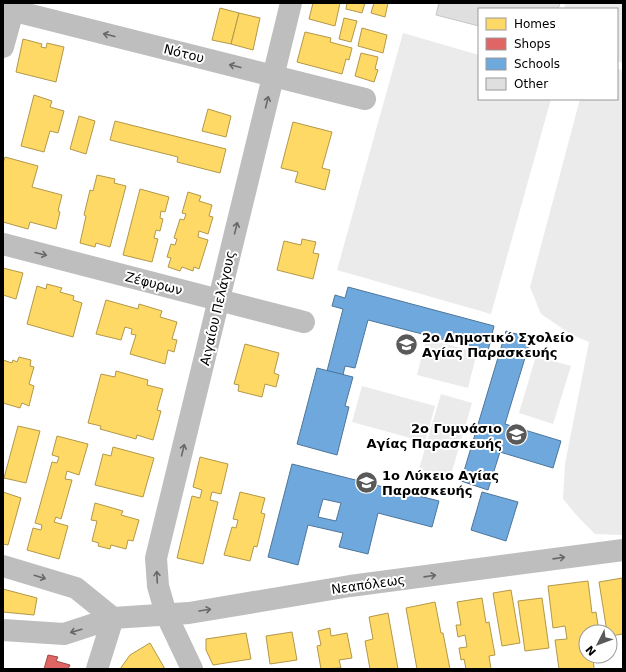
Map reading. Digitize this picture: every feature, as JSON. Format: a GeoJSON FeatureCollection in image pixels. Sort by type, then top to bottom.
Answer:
{"type":"FeatureCollection","features":[{"type":"Feature","properties":{"kind":"street","name":"Αιγαίου Πελάγους"},"geometry":{"type":"LineString","coordinates":[[192,669],[166,614],[158,586],[156,558],[291,3]]}},
{"type":"Feature","properties":{"kind":"street","name":"Νότου"},"geometry":{"type":"LineString","coordinates":[[10,7],[365,99]]}},
{"type":"Feature","properties":{"kind":"street"},"geometry":{"type":"LineString","coordinates":[[3,47],[10,7]]}},
{"type":"Feature","properties":{"kind":"street","name":"Ζέφυρων"},"geometry":{"type":"LineString","coordinates":[[3,244],[304,322]]}},
{"type":"Feature","properties":{"kind":"street","name":"Νεαπόλεως"},"geometry":{"type":"LineString","coordinates":[[3,630],[64,634],[113,618],[189,613],[350,586],[623,550]]}},
{"type":"Feature","properties":{"kind":"street"},"geometry":{"type":"LineString","coordinates":[[3,566],[76,588],[113,618],[98,669]]}},
{"type":"Feature","properties":{"kind":"shaded area"},"geometry":{"type":"Polygon","coordinates":[[[565,3],[623,3],[623,63],[618,61],[618,8],[564,8],[565,3]]]}},
{"type":"Feature","properties":{"kind":"shaded area"},"geometry":{"type":"Polygon","coordinates":[[[403,33],[478,55],[478,100],[551,100],[491,314],[337,270],[403,33]]]}},
{"type":"Feature","properties":{"kind":"shaded area"},"geometry":{"type":"Polygon","coordinates":[[[618,69],[623,70],[623,535],[595,534],[563,499],[565,464],[589,342],[572,335],[541,314],[530,287],[580,100],[618,100],[618,69]]]}},
{"type":"Feature","properties":{"kind":"shaded area"},"geometry":{"type":"Polygon","coordinates":[[[426,339],[477,352],[468,388],[417,375],[426,339]]]}},
{"type":"Feature","properties":{"kind":"shaded area"},"geometry":{"type":"Polygon","coordinates":[[[536,356],[571,366],[553,424],[519,413],[536,356]]]}},
{"type":"Feature","properties":{"kind":"shaded area"},"geometry":{"type":"Polygon","coordinates":[[[362,386],[435,406],[425,442],[352,422],[362,386]]]}},
{"type":"Feature","properties":{"kind":"shaded area"},"geometry":{"type":"Polygon","coordinates":[[[441,394],[472,403],[450,478],[419,469],[441,394]]]}},
{"type":"Feature","properties":{"kind":"building: Homes"},"geometry":{"type":"Polygon","coordinates":[[[313,3],[340,3],[335,26],[309,19],[313,3]]]}},
{"type":"Feature","properties":{"kind":"building: Homes"},"geometry":{"type":"Polygon","coordinates":[[[347,3],[365,3],[362,13],[346,9],[347,3]]]}},
{"type":"Feature","properties":{"kind":"building: Homes"},"geometry":{"type":"Polygon","coordinates":[[[374,3],[388,3],[385,17],[371,13],[374,3]]]}},
{"type":"Feature","properties":{"kind":"building: Homes"},"geometry":{"type":"Polygon","coordinates":[[[220,8],[239,13],[231,44],[212,40],[220,8]]]}},
{"type":"Feature","properties":{"kind":"building: Homes"},"geometry":{"type":"Polygon","coordinates":[[[239,13],[260,18],[253,50],[231,44],[239,13]]]}},
{"type":"Feature","properties":{"kind":"building: Homes"},"geometry":{"type":"Polygon","coordinates":[[[344,18],[357,21],[351,42],[339,39],[344,18]]]}},
{"type":"Feature","properties":{"kind":"building: Homes"},"geometry":{"type":"Polygon","coordinates":[[[362,28],[387,35],[383,53],[358,46],[362,28]]]}},
{"type":"Feature","properties":{"kind":"building: Homes"},"geometry":{"type":"Polygon","coordinates":[[[305,32],[331,38],[330,42],[352,48],[349,60],[346,59],[342,74],[297,62],[305,32]]]}},
{"type":"Feature","properties":{"kind":"building: Homes"},"geometry":{"type":"Polygon","coordinates":[[[23,39],[42,44],[41,47],[46,48],[47,43],[64,47],[56,82],[16,72],[23,39]]]}},
{"type":"Feature","properties":{"kind":"building: Homes"},"geometry":{"type":"Polygon","coordinates":[[[361,53],[378,57],[375,69],[378,70],[374,82],[355,76],[361,53]]]}},
{"type":"Feature","properties":{"kind":"building: Homes"},"geometry":{"type":"Polygon","coordinates":[[[34,95],[52,101],[50,107],[64,111],[58,133],[50,131],[44,152],[21,146],[34,95]]]}},
{"type":"Feature","properties":{"kind":"building: Homes"},"geometry":{"type":"Polygon","coordinates":[[[208,109],[231,116],[226,137],[202,131],[208,109]]]}},
{"type":"Feature","properties":{"kind":"building: Homes"},"geometry":{"type":"Polygon","coordinates":[[[79,116],[95,121],[86,154],[70,149],[79,116]]]}},
{"type":"Feature","properties":{"kind":"building: Homes"},"geometry":{"type":"Polygon","coordinates":[[[115,121],[226,149],[220,173],[177,162],[178,157],[110,140],[115,121]]]}},
{"type":"Feature","properties":{"kind":"building: Homes"},"geometry":{"type":"Polygon","coordinates":[[[293,122],[332,132],[322,168],[330,170],[325,190],[295,182],[298,172],[281,168],[293,122]]]}},
{"type":"Feature","properties":{"kind":"building: Homes"},"geometry":{"type":"Polygon","coordinates":[[[5,157],[38,166],[32,187],[62,195],[56,229],[30,222],[28,229],[3,222],[3,163],[5,157]]]}},
{"type":"Feature","properties":{"kind":"building: Homes"},"geometry":{"type":"Polygon","coordinates":[[[97,175],[115,179],[114,183],[126,186],[110,247],[96,243],[95,247],[80,243],[86,216],[84,215],[90,190],[93,191],[97,175]]]}},
{"type":"Feature","properties":{"kind":"building: Homes"},"geometry":{"type":"Polygon","coordinates":[[[140,189],[169,197],[165,212],[161,211],[160,218],[163,219],[160,231],[156,230],[154,238],[158,239],[152,262],[123,255],[140,189]]]}},
{"type":"Feature","properties":{"kind":"building: Homes"},"geometry":{"type":"Polygon","coordinates":[[[188,192],[201,196],[199,201],[212,205],[209,216],[213,217],[208,234],[199,231],[198,237],[208,240],[199,269],[194,267],[193,271],[182,267],[180,271],[168,267],[171,258],[167,257],[171,244],[175,245],[177,239],[174,238],[180,219],[184,220],[186,214],[182,213],[188,192]]]}},
{"type":"Feature","properties":{"kind":"building: Homes"},"geometry":{"type":"Polygon","coordinates":[[[302,239],[316,242],[313,253],[319,254],[313,279],[277,270],[284,241],[301,245],[302,239]]]}},
{"type":"Feature","properties":{"kind":"building: Homes"},"geometry":{"type":"Polygon","coordinates":[[[3,268],[23,273],[16,299],[3,295],[3,268]]]}},
{"type":"Feature","properties":{"kind":"building: Homes"},"geometry":{"type":"Polygon","coordinates":[[[47,284],[62,288],[60,292],[74,296],[73,300],[82,303],[73,337],[27,324],[37,286],[46,289],[47,284]]]}},
{"type":"Feature","properties":{"kind":"building: Homes"},"geometry":{"type":"Polygon","coordinates":[[[106,300],[138,309],[139,304],[162,311],[160,317],[177,322],[172,339],[177,340],[174,352],[168,350],[165,364],[130,354],[136,335],[131,334],[132,329],[125,327],[121,340],[96,334],[106,300]]]}},
{"type":"Feature","properties":{"kind":"building: Homes"},"geometry":{"type":"Polygon","coordinates":[[[245,344],[279,353],[274,373],[279,375],[276,387],[265,384],[262,397],[238,391],[239,385],[234,384],[245,344]]]}},
{"type":"Feature","properties":{"kind":"building: Homes"},"geometry":{"type":"Polygon","coordinates":[[[19,357],[31,360],[30,366],[34,367],[29,384],[34,386],[29,406],[22,403],[20,408],[3,403],[3,360],[12,363],[13,360],[17,362],[19,357]]]}},
{"type":"Feature","properties":{"kind":"building: Homes"},"geometry":{"type":"Polygon","coordinates":[[[116,371],[148,380],[147,385],[163,389],[157,410],[161,411],[153,440],[137,435],[136,439],[100,429],[101,426],[88,423],[101,374],[115,377],[116,371]]]}},
{"type":"Feature","properties":{"kind":"building: Homes"},"geometry":{"type":"Polygon","coordinates":[[[18,426],[40,431],[26,483],[4,478],[18,426]]]}},
{"type":"Feature","properties":{"kind":"building: Homes"},"geometry":{"type":"Polygon","coordinates":[[[57,436],[88,444],[79,475],[67,471],[65,479],[72,480],[61,519],[56,517],[54,522],[68,526],[59,559],[27,550],[33,528],[41,530],[42,525],[35,523],[52,462],[57,463],[59,457],[52,455],[57,436]]]}},
{"type":"Feature","properties":{"kind":"building: Homes"},"geometry":{"type":"Polygon","coordinates":[[[113,447],[154,458],[143,497],[95,485],[103,454],[111,456],[113,447]]]}},
{"type":"Feature","properties":{"kind":"building: Homes"},"geometry":{"type":"Polygon","coordinates":[[[200,457],[228,464],[221,494],[212,492],[210,500],[218,502],[203,564],[177,558],[192,496],[200,498],[202,490],[193,487],[200,457]]]}},
{"type":"Feature","properties":{"kind":"building: Homes"},"geometry":{"type":"Polygon","coordinates":[[[3,492],[21,498],[8,545],[3,544],[3,492]]]}},
{"type":"Feature","properties":{"kind":"building: Homes"},"geometry":{"type":"Polygon","coordinates":[[[240,492],[265,498],[261,513],[265,514],[257,547],[254,546],[250,561],[224,555],[232,527],[236,528],[238,520],[233,519],[240,492]]]}},
{"type":"Feature","properties":{"kind":"building: Homes"},"geometry":{"type":"Polygon","coordinates":[[[95,503],[123,511],[121,515],[139,520],[133,541],[128,540],[126,549],[111,545],[110,549],[98,546],[99,543],[92,541],[97,521],[91,520],[95,503]]]}},
{"type":"Feature","properties":{"kind":"building: Homes"},"geometry":{"type":"Polygon","coordinates":[[[622,578],[623,634],[618,635],[618,624],[606,624],[599,582],[622,578]]]}},
{"type":"Feature","properties":{"kind":"building: Homes"},"geometry":{"type":"Polygon","coordinates":[[[588,581],[592,613],[596,612],[598,624],[578,624],[578,664],[594,664],[594,669],[559,669],[555,640],[567,639],[565,626],[553,628],[548,586],[588,581]]]}},
{"type":"Feature","properties":{"kind":"building: Homes"},"geometry":{"type":"Polygon","coordinates":[[[3,589],[37,598],[34,615],[3,612],[3,589]]]}},
{"type":"Feature","properties":{"kind":"building: Homes"},"geometry":{"type":"Polygon","coordinates":[[[511,590],[520,643],[502,646],[493,593],[511,590]]]}},
{"type":"Feature","properties":{"kind":"building: Homes"},"geometry":{"type":"Polygon","coordinates":[[[482,598],[486,623],[489,622],[495,655],[489,656],[491,669],[466,669],[464,659],[461,660],[459,648],[467,647],[465,635],[458,637],[456,625],[461,625],[457,602],[482,598]]]}},
{"type":"Feature","properties":{"kind":"building: Homes"},"geometry":{"type":"Polygon","coordinates":[[[542,598],[549,648],[525,651],[518,601],[542,598]]]}},
{"type":"Feature","properties":{"kind":"building: Homes"},"geometry":{"type":"Polygon","coordinates":[[[435,602],[450,669],[417,669],[406,608],[435,602]]]}},
{"type":"Feature","properties":{"kind":"building: Homes"},"geometry":{"type":"Polygon","coordinates":[[[388,613],[398,669],[370,669],[365,641],[373,639],[369,617],[388,613]]]}},
{"type":"Feature","properties":{"kind":"building: Homes"},"geometry":{"type":"Polygon","coordinates":[[[330,628],[331,636],[347,633],[352,658],[339,660],[341,668],[321,669],[317,646],[321,645],[318,631],[330,628]]]}},
{"type":"Feature","properties":{"kind":"building: Homes"},"geometry":{"type":"Polygon","coordinates":[[[292,632],[297,660],[270,664],[266,636],[292,632]]]}},
{"type":"Feature","properties":{"kind":"building: Homes"},"geometry":{"type":"Polygon","coordinates":[[[246,633],[251,659],[213,665],[206,650],[206,639],[246,633]]]}},
{"type":"Feature","properties":{"kind":"building: Homes"},"geometry":{"type":"Polygon","coordinates":[[[150,643],[165,669],[120,669],[130,655],[150,643]]]}},
{"type":"Feature","properties":{"kind":"building: Shops"},"geometry":{"type":"Polygon","coordinates":[[[48,655],[58,657],[56,661],[70,665],[68,669],[44,669],[48,655]]]}},
{"type":"Feature","properties":{"kind":"building: Schools"},"geometry":{"type":"Polygon","coordinates":[[[348,287],[494,326],[488,351],[368,320],[355,368],[345,366],[343,375],[327,371],[343,309],[332,306],[335,295],[345,298],[348,287]]]}},
{"type":"Feature","properties":{"kind":"building: Schools"},"geometry":{"type":"Polygon","coordinates":[[[506,331],[531,338],[505,424],[561,441],[553,468],[500,452],[488,490],[461,481],[506,331]]]}},
{"type":"Feature","properties":{"kind":"building: Schools"},"geometry":{"type":"Polygon","coordinates":[[[317,368],[353,377],[345,406],[349,407],[337,455],[297,444],[317,368]]]}},
{"type":"Feature","properties":{"kind":"building: Schools"},"geometry":{"type":"Polygon","coordinates":[[[292,464],[439,501],[432,527],[378,513],[368,554],[339,547],[343,533],[308,525],[298,565],[268,557],[292,464]],[[323,499],[318,517],[336,521],[341,503],[323,499]]]}},
{"type":"Feature","properties":{"kind":"building: Schools"},"geometry":{"type":"Polygon","coordinates":[[[482,492],[518,502],[506,541],[471,530],[482,492]]]}},
{"type":"Feature","properties":{"kind":"building: Other"},"geometry":{"type":"Polygon","coordinates":[[[439,3],[560,3],[558,8],[478,8],[478,26],[436,15],[439,3]]]}},
{"type":"Feature","properties":{"kind":"place","name":"2ο Δημοτικό Σχολείο Αγίας Παρασκευής"},"geometry":{"type":"Point","coordinates":[406,344]}},
{"type":"Feature","properties":{"kind":"place","name":"2ο Γυμνάσιο Αγίας Παρασκευής"},"geometry":{"type":"Point","coordinates":[517,435]}},
{"type":"Feature","properties":{"kind":"place","name":"1ο Λύκειο Αγίας Παρασκευής"},"geometry":{"type":"Point","coordinates":[367,482]}}]}
